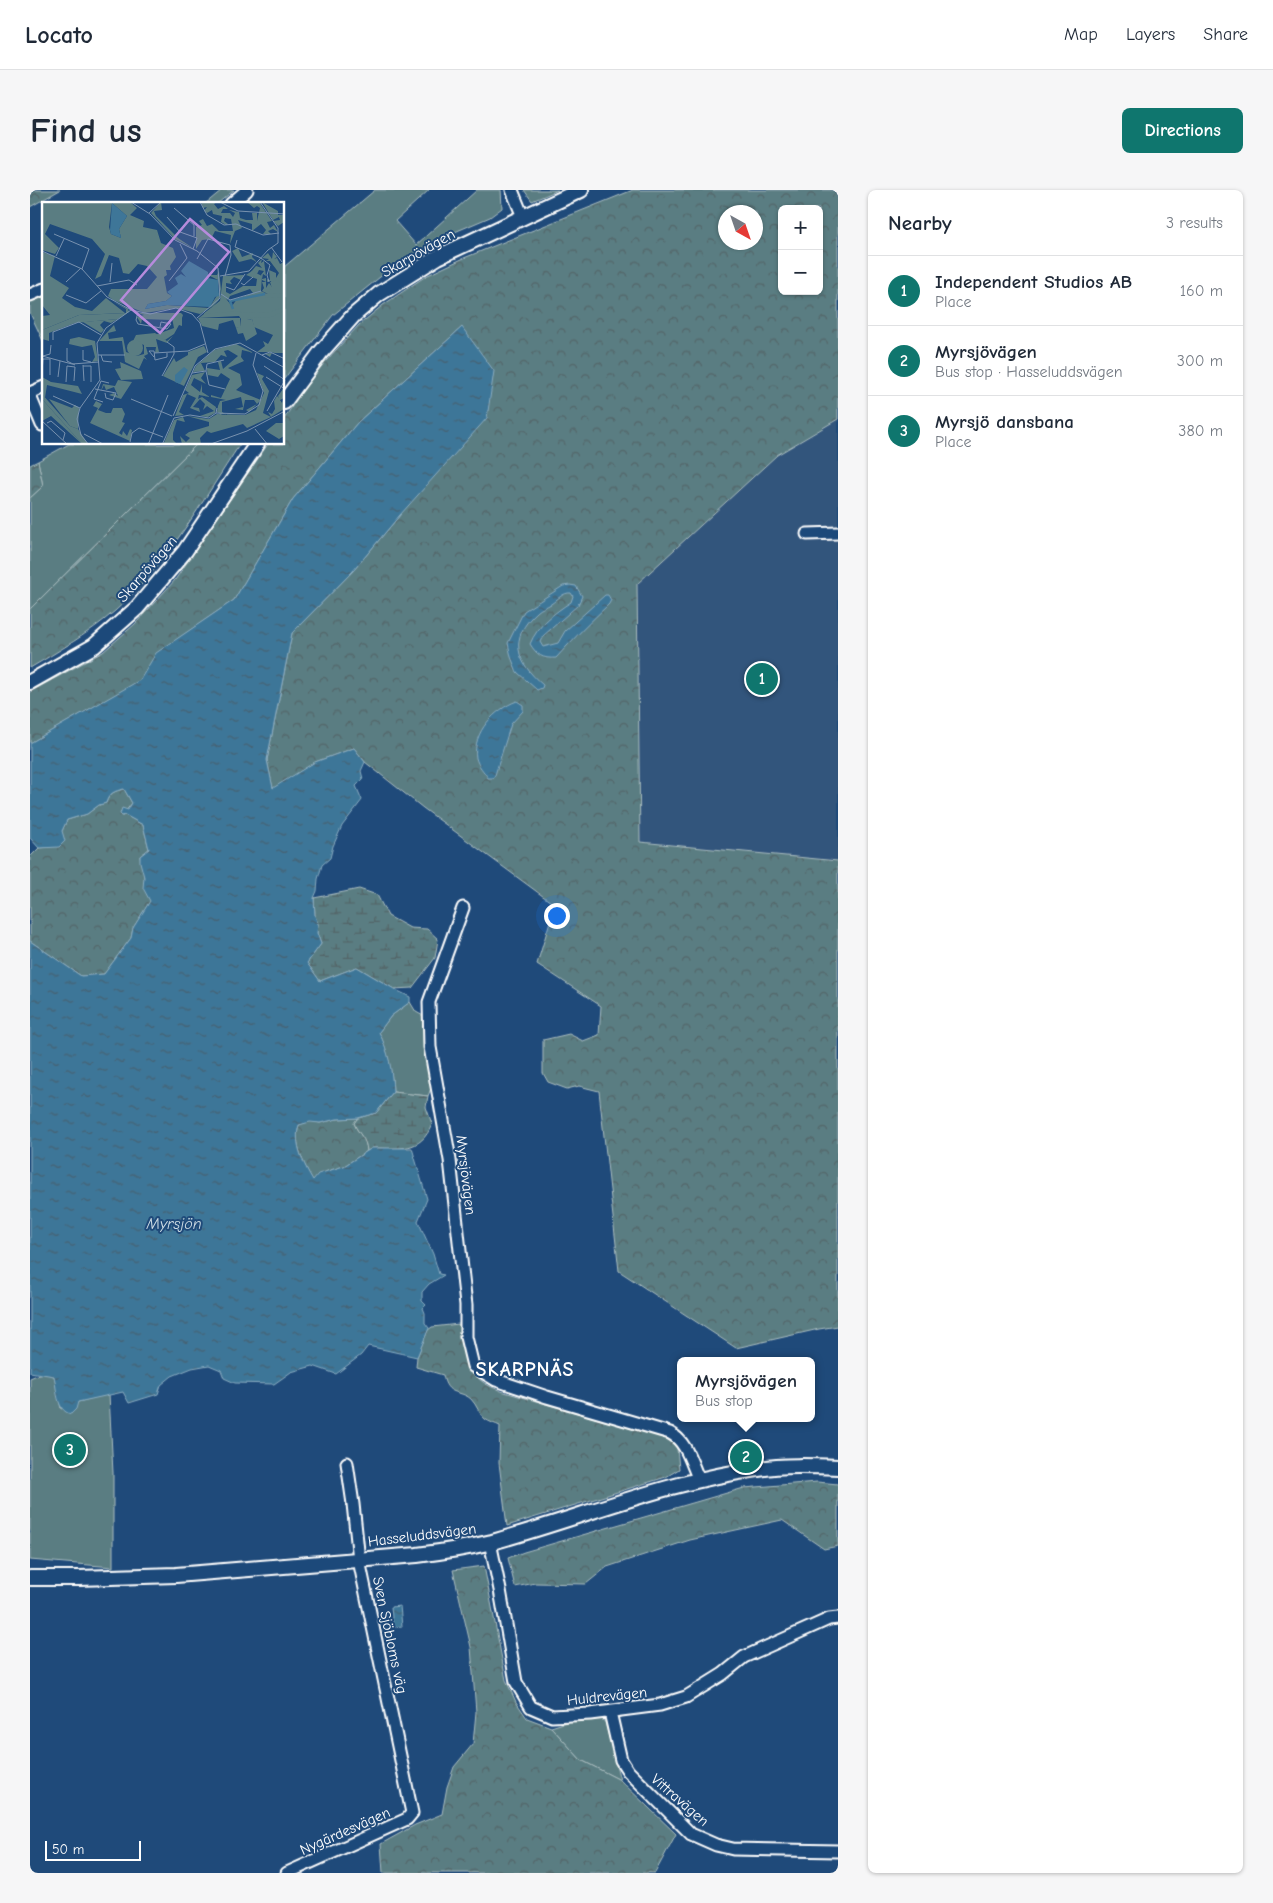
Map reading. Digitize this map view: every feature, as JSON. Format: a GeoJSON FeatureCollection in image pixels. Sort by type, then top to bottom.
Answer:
{"type":"FeatureCollection","features":[{"type":"Feature","properties":{"kind":"street"},"geometry":{"type":"LineString","coordinates":[[233,202],[247,190]]}},
{"type":"Feature","properties":{"kind":"street"},"geometry":{"type":"LineString","coordinates":[[512,190],[523,217]]}},
{"type":"Feature","properties":{"kind":"street","name":"Skarpövägen"},"geometry":{"type":"LineString","coordinates":[[285,401],[321,352],[353,316],[379,294],[438,256],[581,190]]}},
{"type":"Feature","properties":{"kind":"street"},"geometry":{"type":"LineString","coordinates":[[30,295],[42,290]]}},
{"type":"Feature","properties":{"kind":"street"},"geometry":{"type":"LineString","coordinates":[[42,388],[30,394],[42,425]]}},
{"type":"Feature","properties":{"kind":"street","name":"Skarpövägen"},"geometry":{"type":"LineString","coordinates":[[30,682],[94,646],[138,608],[185,551],[256,445]]}},
{"type":"Feature","properties":{"kind":"street"},"geometry":{"type":"LineString","coordinates":[[807,534],[838,533]]}},
{"type":"Feature","properties":{"kind":"street","name":"Myrsjövägen"},"geometry":{"type":"LineString","coordinates":[[463,908],[429,1002],[430,1038],[450,1160],[465,1295],[466,1337],[474,1366],[496,1380],[547,1398],[670,1432],[678,1437],[684,1445],[699,1480]]}},
{"type":"Feature","properties":{"kind":"street","name":"Sven Sjöbloms väg"},"geometry":{"type":"LineString","coordinates":[[347,1463],[358,1560],[412,1813]]}},
{"type":"Feature","properties":{"kind":"street","name":"Hasseluddsvägen"},"geometry":{"type":"LineString","coordinates":[[30,1578],[176,1575],[417,1555],[456,1550],[490,1542],[699,1480],[760,1468],[798,1466],[838,1468]]}},
{"type":"Feature","properties":{"kind":"street","name":"Huldrevägen"},"geometry":{"type":"LineString","coordinates":[[490,1542],[516,1682],[531,1707],[552,1716],[610,1712],[660,1705],[686,1697],[723,1674],[744,1657],[829,1619],[838,1618]]}},
{"type":"Feature","properties":{"kind":"street","name":"Vittravägen"},"geometry":{"type":"LineString","coordinates":[[610,1712],[621,1760],[628,1771],[692,1834],[716,1845],[733,1849],[838,1851]]}},
{"type":"Feature","properties":{"kind":"street","name":"Nygärdesvägen"},"geometry":{"type":"LineString","coordinates":[[287,1873],[407,1819],[412,1813]]}},
{"type":"Feature","properties":{"kind":"shaded area"},"geometry":{"type":"Polygon","coordinates":[[[838,419],[838,861],[640,842],[637,583],[777,455],[838,419]]]}},
{"type":"Feature","properties":{"kind":"green space"},"geometry":{"type":"Polygon","coordinates":[[[30,190],[60,190],[30,207],[30,190]]]}},
{"type":"Feature","properties":{"kind":"green space"},"geometry":{"type":"Polygon","coordinates":[[[222,190],[234,190],[219,202],[207,202],[222,190]]]}},
{"type":"Feature","properties":{"kind":"green space"},"geometry":{"type":"Polygon","coordinates":[[[375,190],[429,190],[395,221],[416,245],[477,190],[501,190],[502,208],[490,217],[443,237],[385,273],[333,315],[285,378],[285,266],[375,190]]]}},
{"type":"Feature","properties":{"kind":"green space"},"geometry":{"type":"Polygon","coordinates":[[[524,190],[558,190],[532,201],[524,190]]]}},
{"type":"Feature","properties":{"kind":"green space"},"geometry":{"type":"Polygon","coordinates":[[[633,190],[838,190],[838,419],[777,455],[637,584],[640,842],[838,861],[838,1326],[736,1348],[619,1271],[599,1091],[579,1086],[567,1089],[548,1082],[543,1073],[543,1040],[569,1034],[583,1041],[599,1035],[601,1006],[537,964],[555,905],[423,808],[365,762],[354,748],[315,762],[273,789],[267,760],[292,633],[353,571],[400,515],[462,327],[358,422],[293,499],[234,600],[157,653],[141,680],[30,743],[30,692],[103,652],[135,624],[175,580],[267,445],[285,445],[285,417],[302,391],[325,362],[359,325],[383,305],[426,276],[464,258],[633,190]]]}},
{"type":"Feature","properties":{"kind":"green space"},"geometry":{"type":"Polygon","coordinates":[[[42,295],[42,339],[30,313],[30,300],[42,295]]]}},
{"type":"Feature","properties":{"kind":"green space"},"geometry":{"type":"Polygon","coordinates":[[[67,445],[196,445],[30,609],[30,498],[43,486],[38,461],[67,445]]]}},
{"type":"Feature","properties":{"kind":"green space"},"geometry":{"type":"Polygon","coordinates":[[[196,445],[239,445],[183,532],[151,574],[115,611],[95,627],[30,668],[30,609],[196,445]]]}},
{"type":"Feature","properties":{"kind":"green space"},"geometry":{"type":"Polygon","coordinates":[[[38,461],[43,486],[30,498],[30,465],[38,461]]]}},
{"type":"Feature","properties":{"kind":"green space"},"geometry":{"type":"Polygon","coordinates":[[[124,789],[132,803],[122,816],[125,815],[143,825],[149,849],[140,856],[145,888],[151,900],[133,928],[131,938],[104,974],[81,976],[30,941],[30,857],[39,848],[51,847],[67,820],[87,814],[99,805],[106,803],[113,793],[124,789]]]}},
{"type":"Feature","properties":{"kind":"green space"},"geometry":{"type":"Polygon","coordinates":[[[359,889],[377,895],[388,916],[410,928],[427,929],[438,939],[435,958],[412,988],[394,989],[357,967],[320,981],[307,963],[321,944],[317,933],[318,924],[315,916],[314,898],[359,889]]]}},
{"type":"Feature","properties":{"kind":"green space"},"geometry":{"type":"Polygon","coordinates":[[[410,1002],[416,1012],[427,1018],[433,1083],[428,1096],[393,1092],[389,1061],[379,1032],[391,1016],[410,1002]]]}},
{"type":"Feature","properties":{"kind":"green space"},"geometry":{"type":"Polygon","coordinates":[[[393,1092],[428,1096],[426,1107],[432,1124],[422,1140],[408,1147],[373,1148],[367,1151],[365,1143],[354,1123],[358,1118],[376,1113],[393,1092]]]}},
{"type":"Feature","properties":{"kind":"green space"},"geometry":{"type":"Polygon","coordinates":[[[358,1118],[354,1123],[365,1143],[367,1151],[344,1166],[327,1171],[313,1181],[298,1147],[299,1125],[310,1121],[320,1123],[337,1119],[358,1118]]]}},
{"type":"Feature","properties":{"kind":"green space"},"geometry":{"type":"Polygon","coordinates":[[[459,1324],[468,1363],[477,1377],[485,1383],[501,1391],[668,1439],[677,1448],[679,1469],[666,1477],[507,1526],[499,1463],[500,1426],[485,1419],[467,1396],[450,1390],[443,1375],[416,1367],[417,1357],[428,1330],[432,1327],[459,1324]]]}},
{"type":"Feature","properties":{"kind":"green space"},"geometry":{"type":"Polygon","coordinates":[[[42,1373],[54,1376],[61,1409],[78,1402],[109,1394],[113,1473],[113,1567],[30,1560],[30,1378],[42,1373]]]}},
{"type":"Feature","properties":{"kind":"green space"},"geometry":{"type":"Polygon","coordinates":[[[817,1482],[838,1484],[838,1546],[824,1549],[782,1520],[690,1540],[607,1567],[586,1584],[535,1583],[515,1587],[508,1558],[524,1552],[744,1488],[817,1482]]]}},
{"type":"Feature","properties":{"kind":"green space"},"geometry":{"type":"Polygon","coordinates":[[[484,1566],[506,1680],[516,1702],[527,1718],[551,1727],[581,1760],[620,1780],[676,1834],[655,1873],[383,1873],[381,1844],[415,1825],[442,1814],[447,1787],[454,1767],[473,1744],[476,1712],[471,1647],[453,1570],[484,1566]]]}},
{"type":"Feature","properties":{"kind":"green space"},"geometry":{"type":"Polygon","coordinates":[[[601,1719],[605,1722],[620,1780],[581,1760],[551,1727],[570,1721],[601,1719]]]}},
{"type":"Feature","properties":{"kind":"water","name":"Myrsjön"},"geometry":{"type":"Polygon","coordinates":[[[462,327],[494,371],[487,418],[400,515],[353,571],[292,633],[267,760],[273,788],[315,762],[354,748],[365,762],[361,771],[363,779],[356,786],[362,800],[342,826],[330,858],[322,865],[314,898],[315,916],[318,924],[317,933],[321,944],[307,963],[320,981],[357,967],[410,997],[410,1002],[391,1016],[379,1032],[389,1061],[393,1092],[376,1113],[358,1118],[337,1119],[320,1123],[310,1122],[299,1125],[297,1139],[303,1161],[313,1180],[318,1174],[344,1166],[372,1148],[412,1148],[427,1199],[418,1221],[433,1254],[439,1274],[444,1275],[429,1284],[422,1292],[422,1301],[426,1305],[423,1308],[425,1323],[429,1328],[417,1357],[368,1346],[361,1355],[336,1374],[313,1366],[291,1372],[274,1384],[235,1383],[224,1378],[221,1370],[209,1365],[192,1368],[172,1376],[161,1385],[158,1394],[129,1403],[123,1392],[78,1402],[76,1409],[71,1414],[62,1409],[54,1376],[30,1372],[30,941],[81,976],[104,974],[131,938],[133,928],[150,901],[143,888],[144,877],[140,862],[140,856],[149,849],[143,825],[120,814],[122,808],[128,810],[132,803],[124,789],[112,793],[106,803],[99,805],[87,814],[67,820],[62,831],[65,841],[59,847],[39,848],[30,838],[30,743],[140,680],[156,653],[234,600],[293,499],[358,422],[462,327]]]}},
{"type":"Feature","properties":{"kind":"water"},"geometry":{"type":"Polygon","coordinates":[[[563,586],[576,586],[582,596],[578,605],[543,636],[540,642],[543,647],[558,643],[565,631],[605,595],[608,595],[611,600],[556,658],[540,656],[530,644],[537,631],[547,620],[571,602],[573,596],[571,593],[563,595],[540,609],[528,622],[519,640],[519,650],[527,668],[543,685],[542,688],[537,690],[517,672],[508,643],[524,611],[563,586]]]}},
{"type":"Feature","properties":{"kind":"water"},"geometry":{"type":"Polygon","coordinates":[[[517,701],[523,705],[523,711],[511,724],[495,775],[493,778],[488,778],[476,758],[476,748],[481,731],[493,716],[517,701]]]}},
{"type":"Feature","properties":{"kind":"water"},"geometry":{"type":"Polygon","coordinates":[[[400,1606],[402,1626],[393,1627],[391,1607],[400,1606]]]}},
{"type":"Feature","properties":{"kind":"place","name":"Independent Studios AB"},"geometry":{"type":"Point","coordinates":[762,679]}},
{"type":"Feature","properties":{"kind":"place","name":"Myrsjö dansbana"},"geometry":{"type":"Point","coordinates":[70,1450]}},
{"type":"Feature","properties":{"kind":"place","name":"Myrsjövägen"},"geometry":{"type":"Point","coordinates":[746,1457]}},
{"type":"Feature","properties":{"kind":"district","name":"SKARPNÄS"},"geometry":{"type":"Point","coordinates":[525,1369]}}]}
